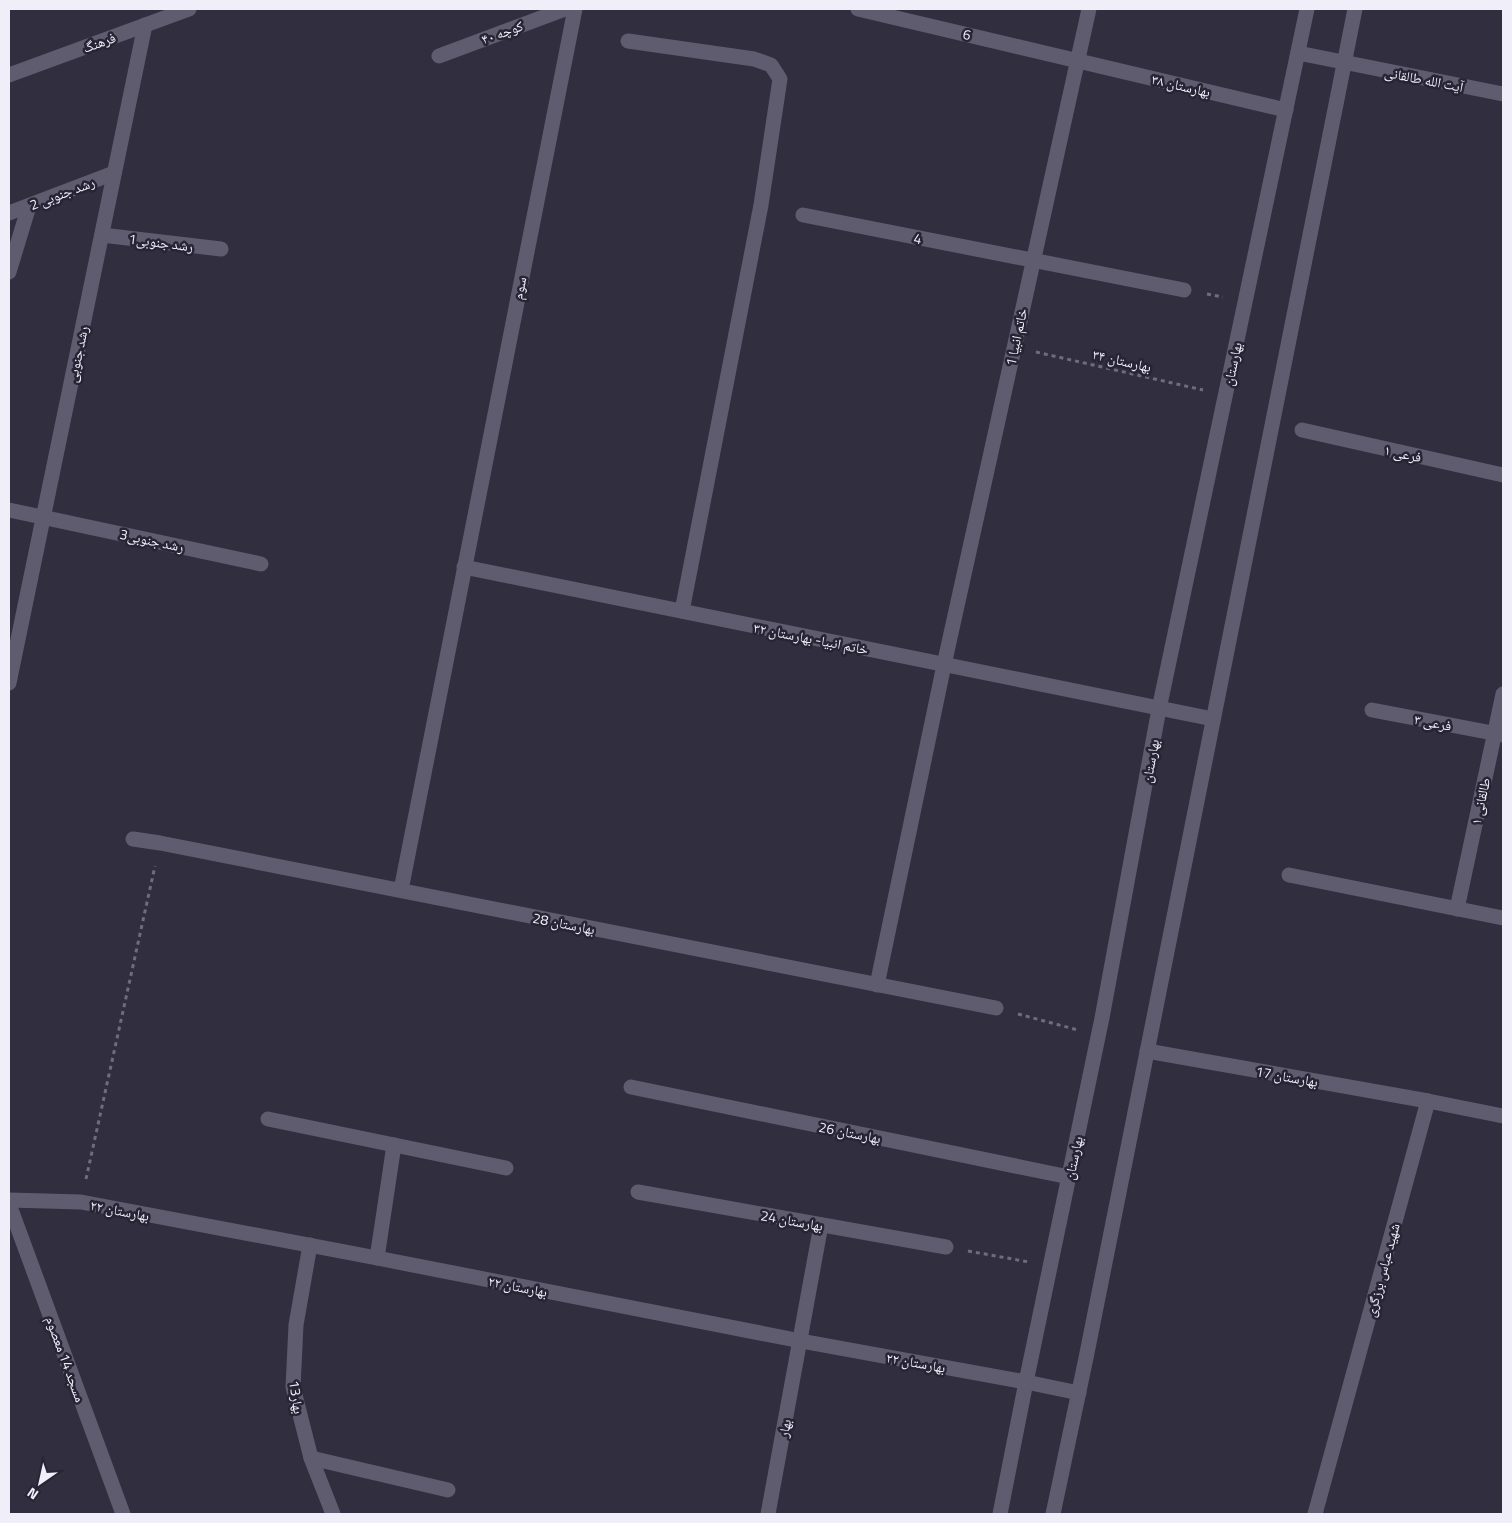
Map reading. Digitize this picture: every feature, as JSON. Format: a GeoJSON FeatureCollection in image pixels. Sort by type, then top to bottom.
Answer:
{"type":"FeatureCollection","features":[{"type":"Feature","properties":{"kind":"street","name":"فرهنگ"},"geometry":{"type":"LineString","coordinates":[[9,74],[189,9]]}},
{"type":"Feature","properties":{"kind":"street","name":"کوچه ۴۰"},"geometry":{"type":"LineString","coordinates":[[439,56],[565,9]]}},
{"type":"Feature","properties":{"kind":"street","name":"سوم"},"geometry":{"type":"LineString","coordinates":[[401,890],[575,9]]}},
{"type":"Feature","properties":{"kind":"street","name":"6"},"geometry":{"type":"LineString","coordinates":[[858,9],[1077,60]]}},
{"type":"Feature","properties":{"kind":"street","name":"خاتم انبیا 1"},"geometry":{"type":"LineString","coordinates":[[877,984],[944,665],[1089,9]]}},
{"type":"Feature","properties":{"kind":"street","name":"بهارستان"},"geometry":{"type":"LineString","coordinates":[[1000,1514],[1098,1036],[1159,708],[1307,9]]}},
{"type":"Feature","properties":{"kind":"street"},"geometry":{"type":"LineString","coordinates":[[1053,1514],[1079,1393],[1354,9]]}},
{"type":"Feature","properties":{"kind":"street","name":"رشد جنوبی"},"geometry":{"type":"LineString","coordinates":[[9,683],[145,25]]}},
{"type":"Feature","properties":{"kind":"street"},"geometry":{"type":"LineString","coordinates":[[628,40],[754,59],[771,65],[780,79],[761,205],[682,612]]}},
{"type":"Feature","properties":{"kind":"street","name":"آیت الله طالقانی"},"geometry":{"type":"LineString","coordinates":[[1298,53],[1503,94]]}},
{"type":"Feature","properties":{"kind":"street","name":"بهارستان ۳۸"},"geometry":{"type":"LineString","coordinates":[[1077,60],[1286,110]]}},
{"type":"Feature","properties":{"kind":"street","name":"رشد جنوبی 2"},"geometry":{"type":"LineString","coordinates":[[9,213],[114,173]]}},
{"type":"Feature","properties":{"kind":"street"},"geometry":{"type":"LineString","coordinates":[[9,272],[29,206]]}},
{"type":"Feature","properties":{"kind":"street","name":"4"},"geometry":{"type":"LineString","coordinates":[[804,215],[1184,290]]}},
{"type":"Feature","properties":{"kind":"street","name":"رشد جنوبی1"},"geometry":{"type":"LineString","coordinates":[[102,235],[220,250]]}},
{"type":"Feature","properties":{"kind":"street","name":"فرعی ۱"},"geometry":{"type":"LineString","coordinates":[[1302,430],[1503,475]]}},
{"type":"Feature","properties":{"kind":"street","name":"رشد جنوبی3"},"geometry":{"type":"LineString","coordinates":[[9,510],[261,564]]}},
{"type":"Feature","properties":{"kind":"street","name":"خاتم انبیا- بهارستان ۳۲"},"geometry":{"type":"LineString","coordinates":[[464,567],[1213,719]]}},
{"type":"Feature","properties":{"kind":"street","name":"طالقانی ۱"},"geometry":{"type":"LineString","coordinates":[[1457,908],[1499,734],[1503,694]]}},
{"type":"Feature","properties":{"kind":"street","name":"فرعی ۳"},"geometry":{"type":"LineString","coordinates":[[1372,710],[1499,734]]}},
{"type":"Feature","properties":{"kind":"street","name":"بهارستان 28"},"geometry":{"type":"LineString","coordinates":[[133,839],[996,1008]]}},
{"type":"Feature","properties":{"kind":"street"},"geometry":{"type":"LineString","coordinates":[[1289,875],[1503,918]]}},
{"type":"Feature","properties":{"kind":"street","name":"بهارستان 17"},"geometry":{"type":"LineString","coordinates":[[1147,1051],[1428,1101]]}},
{"type":"Feature","properties":{"kind":"street","name":"بهارستان 26"},"geometry":{"type":"LineString","coordinates":[[632,1087],[1069,1176]]}},
{"type":"Feature","properties":{"kind":"street"},"geometry":{"type":"LineString","coordinates":[[1428,1101],[1503,1116]]}},
{"type":"Feature","properties":{"kind":"street","name":"شهید عباس برزگری"},"geometry":{"type":"LineString","coordinates":[[1315,1514],[1428,1101]]}},
{"type":"Feature","properties":{"kind":"street"},"geometry":{"type":"LineString","coordinates":[[268,1119],[506,1168]]}},
{"type":"Feature","properties":{"kind":"street"},"geometry":{"type":"LineString","coordinates":[[377,1258],[394,1145]]}},
{"type":"Feature","properties":{"kind":"street","name":"بهارستان 24"},"geometry":{"type":"LineString","coordinates":[[638,1192],[946,1247]]}},
{"type":"Feature","properties":{"kind":"street","name":"بهارستان ۲۲"},"geometry":{"type":"LineString","coordinates":[[9,1200],[81,1202],[377,1258],[801,1342],[1079,1393]]}},
{"type":"Feature","properties":{"kind":"street","name":"مسجد 14 معصوم"},"geometry":{"type":"LineString","coordinates":[[9,1204],[123,1514]]}},
{"type":"Feature","properties":{"kind":"street","name":"بهار"},"geometry":{"type":"LineString","coordinates":[[768,1514],[821,1225]]}},
{"type":"Feature","properties":{"kind":"street","name":"بهار13"},"geometry":{"type":"LineString","coordinates":[[310,1245],[296,1325],[293,1387],[311,1458],[334,1514]]}},
{"type":"Feature","properties":{"kind":"street"},"geometry":{"type":"LineString","coordinates":[[311,1458],[448,1490]]}},
{"type":"Feature","properties":{"kind":"path"},"geometry":{"type":"LineString","coordinates":[[1184,290],[1245,301]]}},
{"type":"Feature","properties":{"kind":"path","name":"بهارستان ۳۴"},"geometry":{"type":"LineString","coordinates":[[1014,347],[1226,395]]}},
{"type":"Feature","properties":{"kind":"path"},"geometry":{"type":"LineString","coordinates":[[81,1202],[160,843]]}},
{"type":"Feature","properties":{"kind":"path"},"geometry":{"type":"LineString","coordinates":[[996,1008],[1098,1036]]}},
{"type":"Feature","properties":{"kind":"path"},"geometry":{"type":"LineString","coordinates":[[946,1247],[1050,1266]]}}]}
